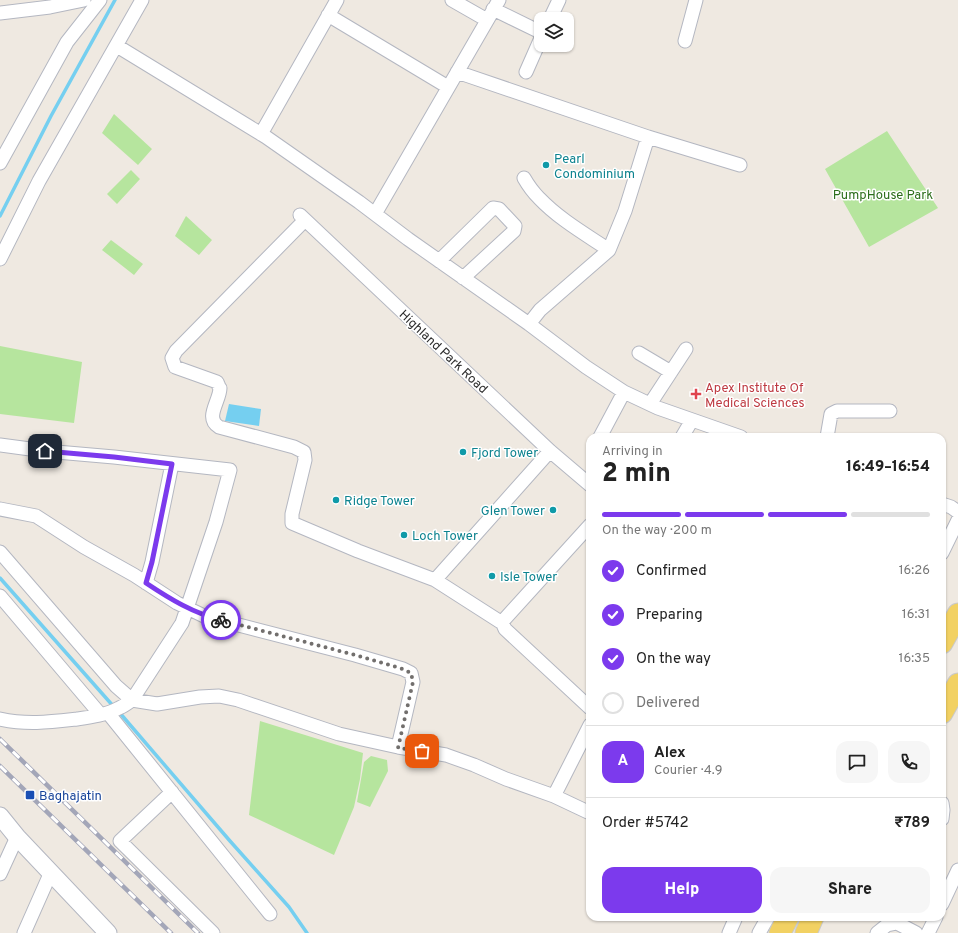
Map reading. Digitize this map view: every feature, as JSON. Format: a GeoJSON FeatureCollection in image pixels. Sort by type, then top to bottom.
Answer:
{"type":"FeatureCollection","features":[{"type":"Feature","properties":{"kind":"main road"},"geometry":{"type":"LineString","coordinates":[[946,636],[958,615]]}},
{"type":"Feature","properties":{"kind":"main road"},"geometry":{"type":"LineString","coordinates":[[946,706],[958,684]]}},
{"type":"Feature","properties":{"kind":"main road"},"geometry":{"type":"LineString","coordinates":[[780,933],[786,921]]}},
{"type":"Feature","properties":{"kind":"main road"},"geometry":{"type":"LineString","coordinates":[[806,933],[811,921]]}},
{"type":"Feature","properties":{"kind":"street"},"geometry":{"type":"LineString","coordinates":[[0,13],[50,7],[84,0]]}},
{"type":"Feature","properties":{"kind":"street"},"geometry":{"type":"LineString","coordinates":[[0,163],[67,42],[100,0]]}},
{"type":"Feature","properties":{"kind":"street"},"geometry":{"type":"LineString","coordinates":[[260,134],[337,0]]}},
{"type":"Feature","properties":{"kind":"street"},"geometry":{"type":"LineString","coordinates":[[452,0],[493,10],[534,29]]}},
{"type":"Feature","properties":{"kind":"street"},"geometry":{"type":"LineString","coordinates":[[553,12],[559,0]]}},
{"type":"Feature","properties":{"kind":"street"},"geometry":{"type":"LineString","coordinates":[[685,41],[696,0]]}},
{"type":"Feature","properties":{"kind":"street"},"geometry":{"type":"LineString","coordinates":[[0,259],[39,181],[117,46],[135,1]]}},
{"type":"Feature","properties":{"kind":"street"},"geometry":{"type":"LineString","coordinates":[[375,214],[493,10]]}},
{"type":"Feature","properties":{"kind":"street"},"geometry":{"type":"LineString","coordinates":[[328,15],[448,87]]}},
{"type":"Feature","properties":{"kind":"street"},"geometry":{"type":"LineString","coordinates":[[117,46],[260,134],[322,175],[439,261],[529,324],[586,367],[624,392],[650,404],[729,433]]}},
{"type":"Feature","properties":{"kind":"street"},"geometry":{"type":"LineString","coordinates":[[526,72],[535,52]]}},
{"type":"Feature","properties":{"kind":"street"},"geometry":{"type":"LineString","coordinates":[[457,72],[648,137],[740,165]]}},
{"type":"Feature","properties":{"kind":"street"},"geometry":{"type":"LineString","coordinates":[[529,324],[540,310],[609,250],[625,211],[648,137]]}},
{"type":"Feature","properties":{"kind":"street"},"geometry":{"type":"LineString","coordinates":[[524,178],[538,198],[555,213],[609,250]]}},
{"type":"Feature","properties":{"kind":"street"},"geometry":{"type":"LineString","coordinates":[[439,261],[493,208],[499,209],[515,226],[514,231],[463,278]]}},
{"type":"Feature","properties":{"kind":"street","name":"Highland Park Road"},"geometry":{"type":"LineString","coordinates":[[435,580],[358,551],[292,523],[292,514],[305,460],[304,452],[294,447],[219,427],[214,424],[212,419],[220,388],[217,382],[175,367],[173,362],[172,358],[176,351],[303,217],[550,451],[586,482]]}},
{"type":"Feature","properties":{"kind":"street"},"geometry":{"type":"LineString","coordinates":[[650,404],[686,349]]}},
{"type":"Feature","properties":{"kind":"street"},"geometry":{"type":"LineString","coordinates":[[639,353],[671,372]]}},
{"type":"Feature","properties":{"kind":"street"},"geometry":{"type":"LineString","coordinates":[[602,433],[624,392]]}},
{"type":"Feature","properties":{"kind":"street"},"geometry":{"type":"LineString","coordinates":[[828,433],[831,414],[837,411],[890,411]]}},
{"type":"Feature","properties":{"kind":"street"},"geometry":{"type":"LineString","coordinates":[[684,433],[692,420]]}},
{"type":"Feature","properties":{"kind":"street"},"geometry":{"type":"LineString","coordinates":[[0,445],[230,470],[216,522],[188,608],[178,630],[132,700],[109,712],[42,723],[15,722],[0,719]]}},
{"type":"Feature","properties":{"kind":"street"},"geometry":{"type":"LineString","coordinates":[[550,451],[435,580],[502,622],[505,629],[586,704]]}},
{"type":"Feature","properties":{"kind":"street"},"geometry":{"type":"LineString","coordinates":[[146,583],[152,562],[172,464]]}},
{"type":"Feature","properties":{"kind":"street"},"geometry":{"type":"LineString","coordinates":[[946,505],[958,512]]}},
{"type":"Feature","properties":{"kind":"street"},"geometry":{"type":"LineString","coordinates":[[0,509],[36,516],[177,603],[204,616],[355,655],[403,669],[411,673],[413,682],[398,748]]}},
{"type":"Feature","properties":{"kind":"street"},"geometry":{"type":"LineString","coordinates":[[946,544],[958,520]]}},
{"type":"Feature","properties":{"kind":"street"},"geometry":{"type":"LineString","coordinates":[[502,622],[586,529]]}},
{"type":"Feature","properties":{"kind":"street"},"geometry":{"type":"LineString","coordinates":[[0,552],[116,686],[132,700],[158,704],[200,697],[219,696],[238,700],[339,734],[398,748],[446,755],[474,765],[502,778],[554,796],[586,811]]}},
{"type":"Feature","properties":{"kind":"street"},"geometry":{"type":"LineString","coordinates":[[0,596],[109,712],[270,914]]}},
{"type":"Feature","properties":{"kind":"street"},"geometry":{"type":"LineString","coordinates":[[554,796],[586,733]]}},
{"type":"Feature","properties":{"kind":"street"},"geometry":{"type":"LineString","coordinates":[[172,792],[120,841],[213,933]]}},
{"type":"Feature","properties":{"kind":"street"},"geometry":{"type":"LineString","coordinates":[[0,816],[17,837],[108,933]]}},
{"type":"Feature","properties":{"kind":"street"},"geometry":{"type":"LineString","coordinates":[[0,874],[17,837]]}},
{"type":"Feature","properties":{"kind":"street"},"geometry":{"type":"LineString","coordinates":[[946,894],[958,870]]}},
{"type":"Feature","properties":{"kind":"street"},"geometry":{"type":"LineString","coordinates":[[24,933],[51,872]]}},
{"type":"Feature","properties":{"kind":"street"},"geometry":{"type":"LineString","coordinates":[[729,933],[734,921]]}},
{"type":"Feature","properties":{"kind":"street"},"geometry":{"type":"LineString","coordinates":[[759,933],[766,921]]}},
{"type":"Feature","properties":{"kind":"street"},"geometry":{"type":"LineString","coordinates":[[877,933],[887,925],[896,921]]}},
{"type":"Feature","properties":{"kind":"street"},"geometry":{"type":"LineString","coordinates":[[899,921],[916,933]]}},
{"type":"Feature","properties":{"kind":"street"},"geometry":{"type":"LineString","coordinates":[[928,933],[934,921]]}},
{"type":"Feature","properties":{"kind":"green space"},"geometry":{"type":"Polygon","coordinates":[[[114,114],[152,149],[138,165],[102,133],[114,114]]]}},
{"type":"Feature","properties":{"kind":"green space","name":"PumpHouse Park"},"geometry":{"type":"Polygon","coordinates":[[[887,131],[938,208],[869,247],[825,169],[887,131]]]}},
{"type":"Feature","properties":{"kind":"green space"},"geometry":{"type":"Polygon","coordinates":[[[131,170],[140,179],[117,204],[107,194],[131,170]]]}},
{"type":"Feature","properties":{"kind":"green space"},"geometry":{"type":"Polygon","coordinates":[[[186,216],[212,240],[199,255],[175,236],[186,216]]]}},
{"type":"Feature","properties":{"kind":"green space"},"geometry":{"type":"Polygon","coordinates":[[[111,240],[143,264],[134,275],[102,250],[111,240]]]}},
{"type":"Feature","properties":{"kind":"green space"},"geometry":{"type":"Polygon","coordinates":[[[0,346],[82,362],[74,423],[0,414],[0,346]]]}},
{"type":"Feature","properties":{"kind":"green space"},"geometry":{"type":"Polygon","coordinates":[[[260,721],[363,753],[360,779],[354,807],[334,855],[249,815],[260,721]]]}},
{"type":"Feature","properties":{"kind":"green space"},"geometry":{"type":"Polygon","coordinates":[[[371,756],[387,760],[388,771],[370,807],[357,802],[364,762],[371,756]]]}},
{"type":"Feature","properties":{"kind":"water"},"geometry":{"type":"Polygon","coordinates":[[[229,404],[261,409],[259,426],[225,421],[229,404]]]}},
{"type":"Feature","properties":{"kind":"waterway"},"geometry":{"type":"LineString","coordinates":[[0,216],[51,116],[115,0]]}},
{"type":"Feature","properties":{"kind":"waterway"},"geometry":{"type":"LineString","coordinates":[[0,578],[114,707]]}},
{"type":"Feature","properties":{"kind":"waterway"},"geometry":{"type":"LineString","coordinates":[[119,712],[289,907],[307,933]]}},
{"type":"Feature","properties":{"kind":"railway"},"geometry":{"type":"LineString","coordinates":[[0,739],[198,933]]}},
{"type":"Feature","properties":{"kind":"railway"},"geometry":{"type":"LineString","coordinates":[[0,766],[171,933]]}},
{"type":"Feature","properties":{"kind":"way so far"},"geometry":{"type":"LineString","coordinates":[[221,620],[355,655],[403,669],[411,673],[413,682],[398,748],[422,751]]}},
{"type":"Feature","properties":{"kind":"place","name":"Pearl Condominium"},"geometry":{"type":"Point","coordinates":[546,165]}},
{"type":"Feature","properties":{"kind":"place","name":"Apex Institute Of Medical Sciences"},"geometry":{"type":"Point","coordinates":[696,394]}},
{"type":"Feature","properties":{"kind":"place","name":"Fjord Tower"},"geometry":{"type":"Point","coordinates":[463,452]}},
{"type":"Feature","properties":{"kind":"place","name":"Ridge Tower"},"geometry":{"type":"Point","coordinates":[336,500]}},
{"type":"Feature","properties":{"kind":"place","name":"Glen Tower"},"geometry":{"type":"Point","coordinates":[553,510]}},
{"type":"Feature","properties":{"kind":"place","name":"Loch Tower"},"geometry":{"type":"Point","coordinates":[404,535]}},
{"type":"Feature","properties":{"kind":"place","name":"Isle Tower"},"geometry":{"type":"Point","coordinates":[492,576]}},
{"type":"Feature","properties":{"kind":"place","name":"Baghajatin"},"geometry":{"type":"Point","coordinates":[30,795]}},
{"type":"Feature","properties":{"kind":"route"},"geometry":{"type":"LineString","coordinates":[[45,451],[172,464],[152,562],[146,583],[177,603],[204,616],[221,620]]}}]}
